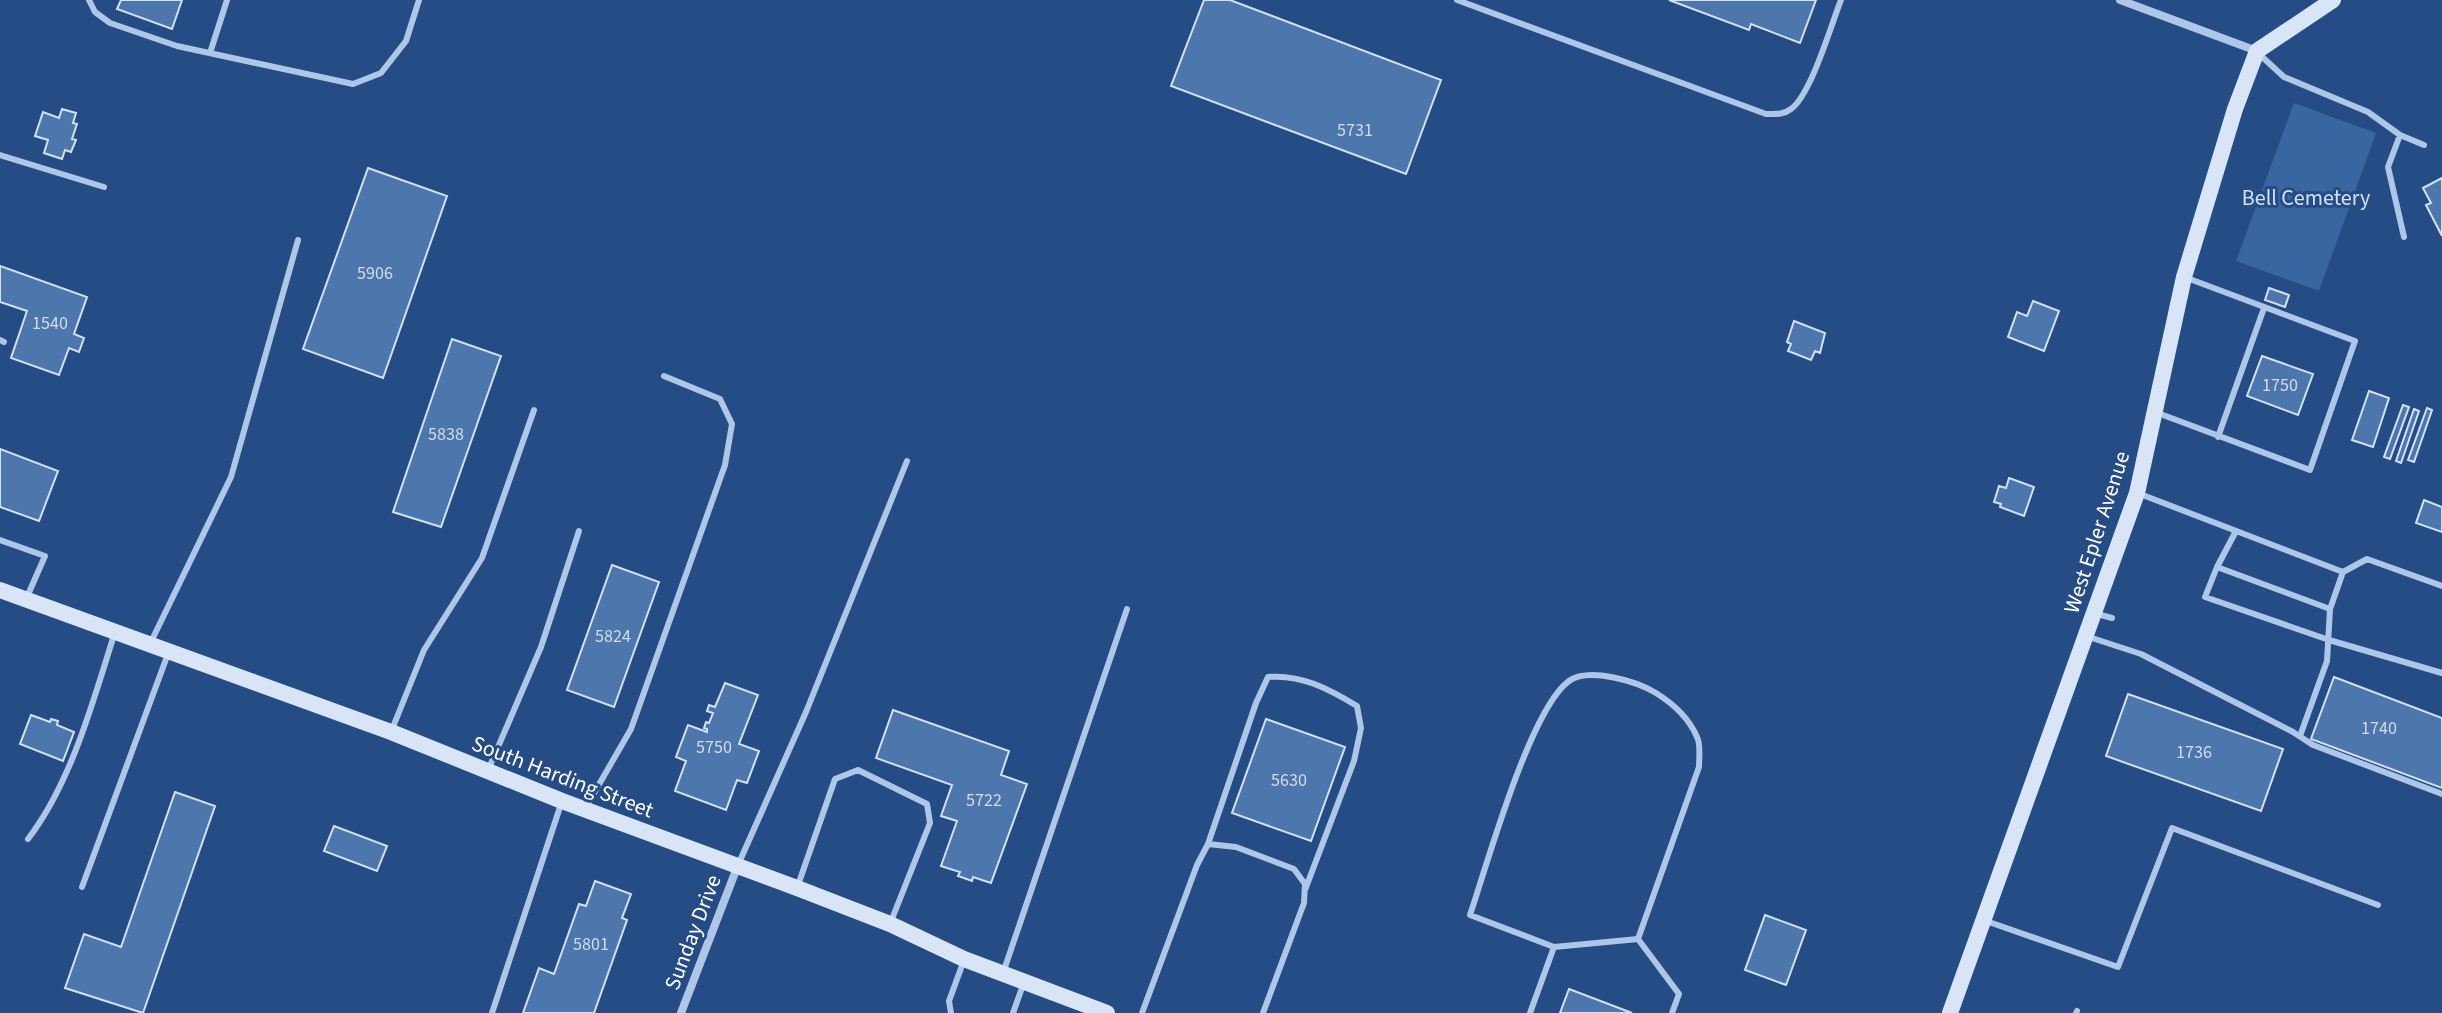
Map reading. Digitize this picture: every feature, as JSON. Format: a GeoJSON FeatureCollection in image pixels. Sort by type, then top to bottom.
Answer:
{"type":"FeatureCollection","features":[{"type":"Feature","properties":{"kind":"street"},"geometry":{"type":"LineString","coordinates":[[2120,0],[2136,3],[2257,51],[2333,0]]}},
{"type":"Feature","properties":{"kind":"street","name":"West Epler Avenue"},"geometry":{"type":"LineString","coordinates":[[1950,1013],[2137,493],[2184,277],[2235,109],[2257,51]]}},
{"type":"Feature","properties":{"kind":"street","name":"South Harding Street"},"geometry":{"type":"LineString","coordinates":[[0,590],[391,732],[585,810],[890,924],[964,959],[1107,1013]]}},
{"type":"Feature","properties":{"kind":"street","name":"Sunday Drive"},"geometry":{"type":"LineString","coordinates":[[681,1013],[738,865]]}},
{"type":"Feature","properties":{"kind":"lane"},"geometry":{"type":"LineString","coordinates":[[89,0],[95,12],[110,23],[177,46],[353,84],[381,73],[406,41],[419,0]]}},
{"type":"Feature","properties":{"kind":"lane"},"geometry":{"type":"LineString","coordinates":[[210,53],[227,0]]}},
{"type":"Feature","properties":{"kind":"lane"},"geometry":{"type":"LineString","coordinates":[[1457,0],[1766,114],[1781,114],[1804,95],[1841,0]]}},
{"type":"Feature","properties":{"kind":"lane"},"geometry":{"type":"LineString","coordinates":[[2257,51],[2284,77],[2368,112],[2400,135],[2424,145]]}},
{"type":"Feature","properties":{"kind":"lane"},"geometry":{"type":"LineString","coordinates":[[2400,135],[2388,167],[2404,237]]}},
{"type":"Feature","properties":{"kind":"lane"},"geometry":{"type":"LineString","coordinates":[[0,155],[104,187]]}},
{"type":"Feature","properties":{"kind":"lane"},"geometry":{"type":"LineString","coordinates":[[150,644],[231,477],[298,240]]}},
{"type":"Feature","properties":{"kind":"lane"},"geometry":{"type":"LineString","coordinates":[[2155,411],[2310,470],[2355,341],[2184,277]]}},
{"type":"Feature","properties":{"kind":"lane"},"geometry":{"type":"LineString","coordinates":[[2218,437],[2264,308]]}},
{"type":"Feature","properties":{"kind":"lane"},"geometry":{"type":"LineString","coordinates":[[585,810],[631,729],[725,465],[730,438],[732,424],[720,399],[664,376]]}},
{"type":"Feature","properties":{"kind":"lane"},"geometry":{"type":"LineString","coordinates":[[391,732],[424,650],[482,558],[534,410]]}},
{"type":"Feature","properties":{"kind":"lane"},"geometry":{"type":"LineString","coordinates":[[738,865],[806,712],[907,461]]}},
{"type":"Feature","properties":{"kind":"lane"},"geometry":{"type":"LineString","coordinates":[[2137,493],[2343,572]]}},
{"type":"Feature","properties":{"kind":"lane"},"geometry":{"type":"LineString","coordinates":[[488,771],[541,647],[579,531]]}},
{"type":"Feature","properties":{"kind":"lane"},"geometry":{"type":"LineString","coordinates":[[2236,531],[2205,597],[2329,640],[2442,673]]}},
{"type":"Feature","properties":{"kind":"lane"},"geometry":{"type":"LineString","coordinates":[[0,540],[45,556],[26,600]]}},
{"type":"Feature","properties":{"kind":"lane"},"geometry":{"type":"LineString","coordinates":[[2300,736],[2327,661],[2330,609],[2343,572],[2367,559],[2442,586]]}},
{"type":"Feature","properties":{"kind":"lane"},"geometry":{"type":"LineString","coordinates":[[2217,567],[2330,609]]}},
{"type":"Feature","properties":{"kind":"lane"},"geometry":{"type":"LineString","coordinates":[[1003,974],[1127,609]]}},
{"type":"Feature","properties":{"kind":"lane"},"geometry":{"type":"LineString","coordinates":[[2094,613],[2112,618]]}},
{"type":"Feature","properties":{"kind":"lane"},"geometry":{"type":"LineString","coordinates":[[28,839],[48,813],[66,771],[115,632]]}},
{"type":"Feature","properties":{"kind":"lane"},"geometry":{"type":"LineString","coordinates":[[2085,636],[2141,654],[2313,745],[2442,794]]}},
{"type":"Feature","properties":{"kind":"lane"},"geometry":{"type":"LineString","coordinates":[[82,887],[169,651]]}},
{"type":"Feature","properties":{"kind":"lane"},"geometry":{"type":"LineString","coordinates":[[1605,675],[1646,687],[1681,713],[1699,738],[1699,767],[1638,939],[1554,947],[1470,915],[1514,783],[1542,715],[1555,694],[1571,679],[1605,675]]}},
{"type":"Feature","properties":{"kind":"lane"},"geometry":{"type":"LineString","coordinates":[[1142,1013],[1197,865],[1208,844],[1256,703],[1268,677],[1283,676],[1307,681],[1334,692],[1357,706],[1361,728],[1354,761],[1305,890]]}},
{"type":"Feature","properties":{"kind":"lane"},"geometry":{"type":"LineString","coordinates":[[797,888],[835,779],[858,770],[927,804],[930,823],[890,924]]}},
{"type":"Feature","properties":{"kind":"lane"},"geometry":{"type":"LineString","coordinates":[[492,1013],[562,801]]}},
{"type":"Feature","properties":{"kind":"lane"},"geometry":{"type":"LineString","coordinates":[[1983,920],[2118,967],[2172,828],[2378,905]]}},
{"type":"Feature","properties":{"kind":"lane"},"geometry":{"type":"LineString","coordinates":[[1208,844],[1236,847],[1294,869],[1305,884],[1304,903],[1263,1013]]}},
{"type":"Feature","properties":{"kind":"lane"},"geometry":{"type":"LineString","coordinates":[[1638,939],[1679,994],[1672,1013]]}},
{"type":"Feature","properties":{"kind":"lane"},"geometry":{"type":"LineString","coordinates":[[1530,1013],[1554,947]]}},
{"type":"Feature","properties":{"kind":"lane"},"geometry":{"type":"LineString","coordinates":[[951,1013],[949,1001],[964,959]]}},
{"type":"Feature","properties":{"kind":"lane"},"geometry":{"type":"LineString","coordinates":[[1013,1013],[1024,982]]}},
{"type":"Feature","properties":{"kind":"green space","name":"Bell Cemetery"},"geometry":{"type":"Polygon","coordinates":[[[2294,103],[2376,133],[2319,291],[2236,261],[2294,103]]]}},
{"type":"Feature","properties":{"kind":"building"},"geometry":{"type":"Polygon","coordinates":[[[121,0],[182,0],[172,29],[117,9],[121,0]]]}},
{"type":"Feature","properties":{"kind":"building"},"geometry":{"type":"Polygon","coordinates":[[[1204,0],[1230,0],[1441,80],[1406,174],[1171,86],[1204,0]]]}},
{"type":"Feature","properties":{"kind":"building"},"geometry":{"type":"Polygon","coordinates":[[[1669,0],[1816,0],[1800,43],[1751,24],[1749,30],[1669,0]]]}},
{"type":"Feature","properties":{"kind":"building"},"geometry":{"type":"Polygon","coordinates":[[[62,109],[76,113],[73,123],[77,124],[71,152],[65,150],[62,159],[44,153],[48,140],[35,136],[43,112],[59,118],[62,109]]]}},
{"type":"Feature","properties":{"kind":"building"},"geometry":{"type":"Polygon","coordinates":[[[368,168],[447,196],[383,378],[303,349],[368,168]]]}},
{"type":"Feature","properties":{"kind":"building"},"geometry":{"type":"Polygon","coordinates":[[[2442,178],[2442,236],[2426,205],[2431,203],[2423,188],[2442,178]]]}},
{"type":"Feature","properties":{"kind":"building"},"geometry":{"type":"Polygon","coordinates":[[[0,266],[87,297],[74,334],[84,338],[79,352],[69,348],[59,375],[11,358],[27,311],[0,302],[0,266]]]}},
{"type":"Feature","properties":{"kind":"building"},"geometry":{"type":"Polygon","coordinates":[[[2269,288],[2289,295],[2285,307],[2265,300],[2269,288]]]}},
{"type":"Feature","properties":{"kind":"building"},"geometry":{"type":"Polygon","coordinates":[[[2033,301],[2059,311],[2044,351],[2008,337],[2017,312],[2027,316],[2033,301]]]}},
{"type":"Feature","properties":{"kind":"building"},"geometry":{"type":"Polygon","coordinates":[[[1794,321],[1825,333],[1820,353],[1815,351],[1811,360],[1788,351],[1791,344],[1787,342],[1794,321]]]}},
{"type":"Feature","properties":{"kind":"building"},"geometry":{"type":"Polygon","coordinates":[[[452,339],[501,356],[441,527],[393,512],[452,339]]]}},
{"type":"Feature","properties":{"kind":"building"},"geometry":{"type":"Polygon","coordinates":[[[2262,356],[2313,374],[2298,415],[2247,396],[2262,356]]]}},
{"type":"Feature","properties":{"kind":"building"},"geometry":{"type":"Polygon","coordinates":[[[2369,391],[2389,398],[2373,447],[2352,440],[2369,391]]]}},
{"type":"Feature","properties":{"kind":"building"},"geometry":{"type":"Polygon","coordinates":[[[2403,405],[2409,407],[2390,459],[2384,457],[2403,405]]]}},
{"type":"Feature","properties":{"kind":"building"},"geometry":{"type":"Polygon","coordinates":[[[2427,408],[2432,410],[2414,462],[2408,460],[2427,408]]]}},
{"type":"Feature","properties":{"kind":"building"},"geometry":{"type":"Polygon","coordinates":[[[2414,409],[2419,411],[2401,463],[2396,461],[2414,409]]]}},
{"type":"Feature","properties":{"kind":"building"},"geometry":{"type":"Polygon","coordinates":[[[0,449],[58,471],[39,521],[0,507],[0,449]]]}},
{"type":"Feature","properties":{"kind":"building"},"geometry":{"type":"Polygon","coordinates":[[[2009,478],[2034,487],[2024,516],[1994,502],[1999,486],[2006,488],[2009,478]]]}},
{"type":"Feature","properties":{"kind":"building"},"geometry":{"type":"Polygon","coordinates":[[[2424,500],[2442,507],[2442,532],[2416,523],[2424,500]]]}},
{"type":"Feature","properties":{"kind":"building"},"geometry":{"type":"Polygon","coordinates":[[[612,565],[659,582],[614,707],[567,690],[612,565]]]}},
{"type":"Feature","properties":{"kind":"building"},"geometry":{"type":"Polygon","coordinates":[[[2334,677],[2442,718],[2442,788],[2311,739],[2334,677]]]}},
{"type":"Feature","properties":{"kind":"building"},"geometry":{"type":"Polygon","coordinates":[[[725,683],[758,695],[739,744],[759,751],[747,783],[737,780],[726,810],[675,791],[686,761],[676,757],[688,725],[707,732],[704,728],[713,713],[707,711],[709,705],[715,707],[725,683]]]}},
{"type":"Feature","properties":{"kind":"building"},"geometry":{"type":"Polygon","coordinates":[[[2128,694],[2283,749],[2261,811],[2106,756],[2128,694]]]}},
{"type":"Feature","properties":{"kind":"building"},"geometry":{"type":"Polygon","coordinates":[[[893,710],[1009,751],[1001,775],[1027,784],[991,883],[973,877],[972,881],[958,876],[960,872],[941,866],[957,821],[941,816],[952,785],[876,758],[893,710]]]}},
{"type":"Feature","properties":{"kind":"building"},"geometry":{"type":"Polygon","coordinates":[[[31,715],[50,722],[51,719],[58,721],[57,725],[74,732],[63,761],[20,744],[31,715]]]}},
{"type":"Feature","properties":{"kind":"building"},"geometry":{"type":"Polygon","coordinates":[[[1266,719],[1345,747],[1311,841],[1232,813],[1266,719]]]}},
{"type":"Feature","properties":{"kind":"building"},"geometry":{"type":"Polygon","coordinates":[[[175,792],[215,806],[143,1013],[65,988],[84,934],[121,947],[175,792]]]}},
{"type":"Feature","properties":{"kind":"building"},"geometry":{"type":"Polygon","coordinates":[[[334,826],[387,846],[377,871],[324,851],[334,826]]]}},
{"type":"Feature","properties":{"kind":"building"},"geometry":{"type":"Polygon","coordinates":[[[595,881],[631,894],[622,918],[627,920],[594,1013],[523,1013],[539,968],[554,974],[579,904],[586,906],[595,881]]]}},
{"type":"Feature","properties":{"kind":"building"},"geometry":{"type":"Polygon","coordinates":[[[1765,915],[1806,930],[1786,985],[1745,970],[1765,915]]]}},
{"type":"Feature","properties":{"kind":"building"},"geometry":{"type":"Polygon","coordinates":[[[1569,989],[1632,1013],[1560,1013],[1569,989]]]}}]}
